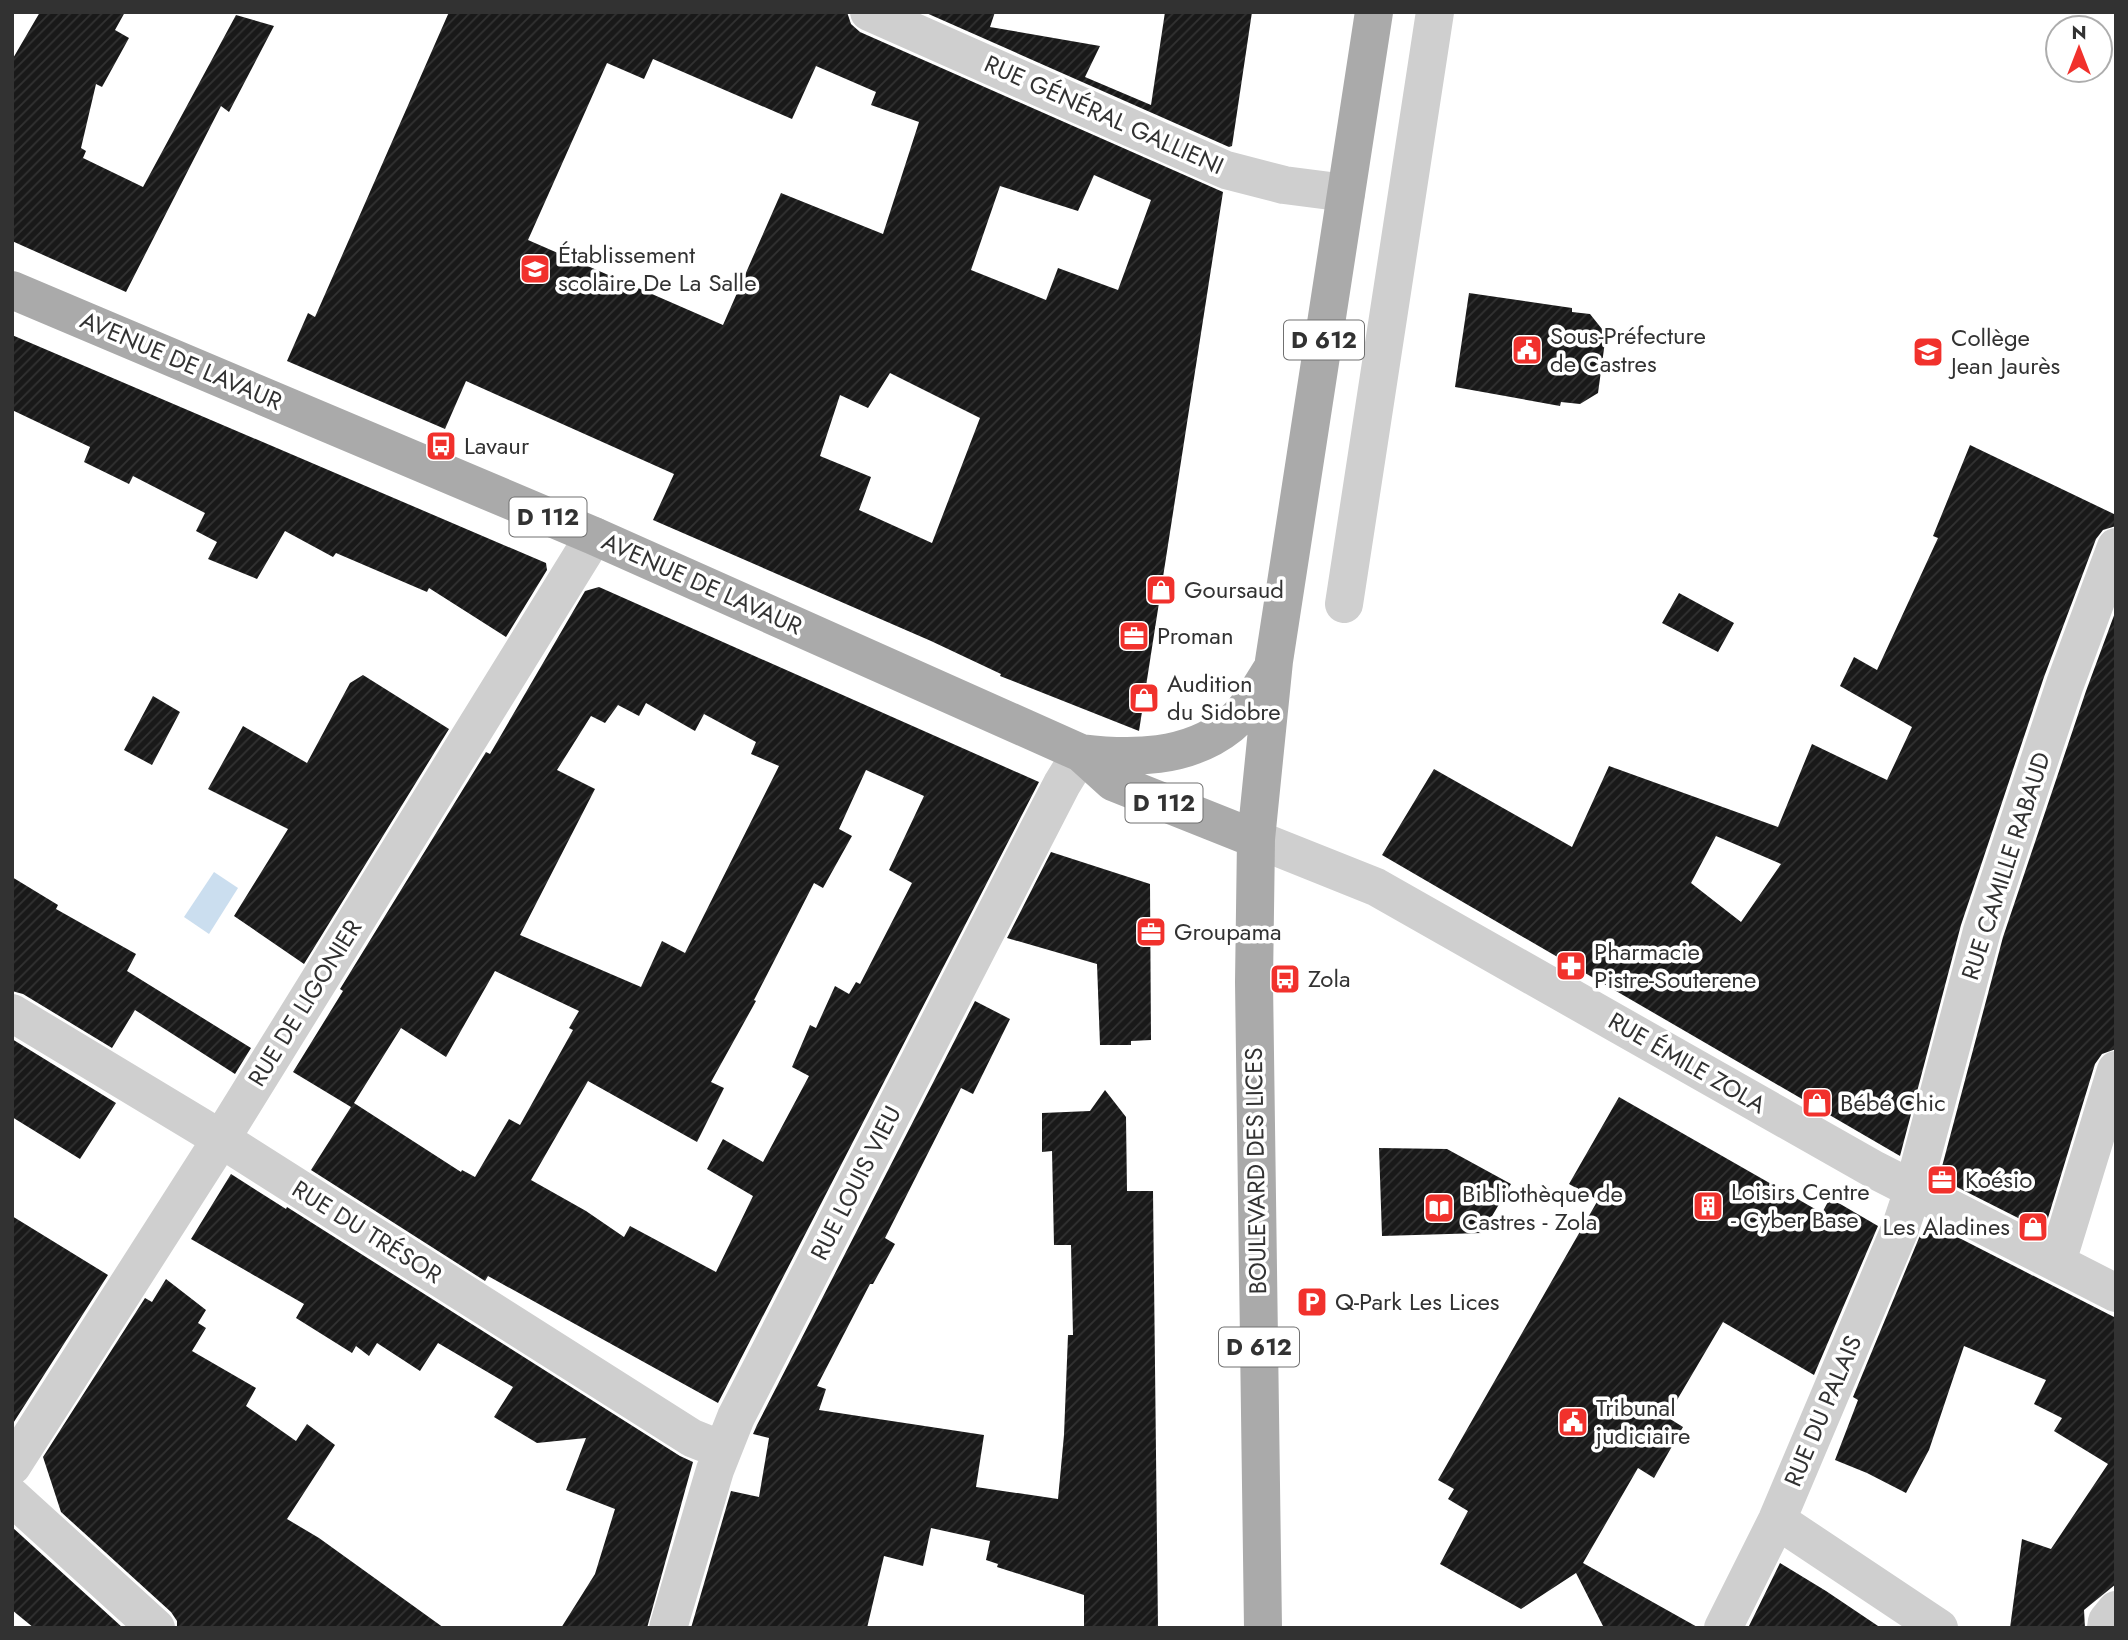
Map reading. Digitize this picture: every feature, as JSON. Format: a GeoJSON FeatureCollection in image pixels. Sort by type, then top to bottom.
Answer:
{"type":"FeatureCollection","features":[{"type":"Feature","properties":{"kind":"main road","name":"D 612"},"geometry":{"type":"LineString","coordinates":[[1256,839],[1273,668],[1374,12]]}},
{"type":"Feature","properties":{"kind":"main road","name":"AVENUE DE LAVAUR"},"geometry":{"type":"LineString","coordinates":[[12,290],[594,536],[1081,753],[1112,757],[1138,756],[1188,748],[1211,738],[1232,723],[1253,699],[1273,668]]}},
{"type":"Feature","properties":{"kind":"main road","name":"AVENUE DE LAVAUR"},"geometry":{"type":"LineString","coordinates":[[1081,753],[1114,782],[1256,839]]}},
{"type":"Feature","properties":{"kind":"main road","name":"BOULEVARD DES LICES"},"geometry":{"type":"LineString","coordinates":[[1256,839],[1254,982],[1263,1628]]}},
{"type":"Feature","properties":{"kind":"street","name":"RUE GÉNÉRAL GALLIENI"},"geometry":{"type":"LineString","coordinates":[[869,12],[1226,170],[1284,185],[1346,193]]}},
{"type":"Feature","properties":{"kind":"street"},"geometry":{"type":"LineString","coordinates":[[1344,604],[1435,12]]}},
{"type":"Feature","properties":{"kind":"street","name":"RUE DE LIGONIER"},"geometry":{"type":"LineString","coordinates":[[12,1466],[221,1139],[594,536]]}},
{"type":"Feature","properties":{"kind":"street","name":"RUE CAMILLE RABAUD"},"geometry":{"type":"LineString","coordinates":[[1913,1190],[1982,931],[2064,684],[2116,547]]}},
{"type":"Feature","properties":{"kind":"street","name":"RUE LOUIS VIEU"},"geometry":{"type":"LineString","coordinates":[[668,1628],[722,1450],[742,1404],[1055,797],[1081,753]]}},
{"type":"Feature","properties":{"kind":"street","name":"RUE ÉMILE ZOLA"},"geometry":{"type":"LineString","coordinates":[[1256,839],[1376,887],[1913,1190],[2116,1293]]}},
{"type":"Feature","properties":{"kind":"street","name":"RUE DU TRÉSOR"},"geometry":{"type":"LineString","coordinates":[[12,1013],[221,1139],[692,1438],[722,1450]]}},
{"type":"Feature","properties":{"kind":"street"},"geometry":{"type":"LineString","coordinates":[[2057,1262],[2116,1070]]}},
{"type":"Feature","properties":{"kind":"street","name":"RUE DU PALAIS"},"geometry":{"type":"LineString","coordinates":[[1723,1628],[1777,1520],[1900,1229],[1913,1190]]}},
{"type":"Feature","properties":{"kind":"street"},"geometry":{"type":"LineString","coordinates":[[12,1497],[156,1628]]}},
{"type":"Feature","properties":{"kind":"street"},"geometry":{"type":"LineString","coordinates":[[1777,1520],[1939,1628]]}},
{"type":"Feature","properties":{"kind":"street"},"geometry":{"type":"LineString","coordinates":[[2106,1628],[2107,1621],[2116,1610]]}},
{"type":"Feature","properties":{"kind":"water"},"geometry":{"type":"Polygon","coordinates":[[[214,872],[238,888],[209,934],[184,917],[214,872]]]}},
{"type":"Feature","properties":{"kind":"building"},"geometry":{"type":"Polygon","coordinates":[[[40,12],[125,12],[115,30],[129,38],[102,87],[96,84],[81,148],[86,151],[83,158],[143,187],[236,15],[274,26],[229,112],[221,106],[126,292],[12,241],[12,60],[40,12]]]}},
{"type":"Feature","properties":{"kind":"building"},"geometry":{"type":"Polygon","coordinates":[[[449,12],[847,12],[851,24],[860,32],[1223,192],[1139,731],[1000,676],[1001,674],[931,641],[653,520],[674,474],[466,381],[445,429],[287,361],[308,313],[315,317],[449,12]],[[653,59],[644,79],[607,63],[528,240],[723,325],[781,193],[883,234],[919,122],[871,105],[876,92],[816,66],[792,119],[653,59]],[[1094,175],[1078,211],[1000,186],[971,270],[1046,300],[1058,268],[1118,290],[1151,200],[1094,175]],[[890,373],[868,408],[840,395],[820,456],[871,477],[859,510],[932,543],[980,418],[890,373]]]}},
{"type":"Feature","properties":{"kind":"building"},"geometry":{"type":"Polygon","coordinates":[[[924,12],[995,12],[990,27],[1100,46],[1085,77],[1151,105],[1165,12],[1252,12],[1232,146],[1229,147],[924,12]]]}},
{"type":"Feature","properties":{"kind":"building","name":"Sous-Préfecture de Castres"},"geometry":{"type":"Polygon","coordinates":[[[1469,293],[1572,308],[1572,312],[1590,314],[1606,334],[1598,393],[1580,404],[1561,402],[1560,406],[1455,387],[1469,293]]]}},
{"type":"Feature","properties":{"kind":"building"},"geometry":{"type":"Polygon","coordinates":[[[12,335],[546,563],[547,570],[506,637],[429,588],[427,592],[336,553],[333,557],[285,531],[257,579],[208,559],[217,542],[196,531],[205,513],[133,476],[129,484],[84,462],[90,447],[12,410],[12,335]]]}},
{"type":"Feature","properties":{"kind":"building"},"geometry":{"type":"Polygon","coordinates":[[[1970,445],[2116,515],[2116,526],[2103,530],[2096,539],[2044,677],[1961,925],[1900,1156],[1382,855],[1434,769],[1572,847],[1609,766],[1778,827],[1812,744],[1887,780],[1912,727],[1840,686],[1854,657],[1877,670],[1938,538],[1933,536],[1970,445]],[[1716,836],[1691,883],[1741,922],[1781,864],[1716,836]]]}},
{"type":"Feature","properties":{"kind":"building"},"geometry":{"type":"Polygon","coordinates":[[[599,587],[1039,782],[718,1403],[488,1276],[485,1281],[311,1170],[351,1107],[293,1072],[343,991],[340,989],[486,752],[490,754],[585,591],[599,587]],[[646,703],[639,716],[618,705],[605,723],[591,716],[557,770],[595,789],[520,935],[641,987],[662,941],[685,953],[779,766],[751,754],[756,742],[704,714],[695,731],[646,703]],[[866,770],[839,829],[852,836],[823,888],[814,883],[754,1000],[756,1001],[711,1082],[724,1088],[697,1142],[588,1081],[531,1180],[586,1211],[624,1237],[630,1226],[716,1272],[753,1196],[707,1169],[723,1139],[763,1162],[809,1076],[792,1067],[810,1025],[816,1028],[835,986],[849,994],[856,982],[860,984],[912,883],[889,870],[924,796],[866,770]],[[495,971],[446,1057],[401,1028],[354,1103],[461,1172],[462,1170],[475,1177],[509,1119],[520,1125],[573,1030],[569,1028],[579,1011],[495,971]]]}},
{"type":"Feature","properties":{"kind":"building"},"geometry":{"type":"Polygon","coordinates":[[[1679,593],[1734,623],[1718,652],[1662,623],[1679,593]]]}},
{"type":"Feature","properties":{"kind":"building"},"geometry":{"type":"Polygon","coordinates":[[[2116,610],[2116,1049],[2102,1054],[2095,1064],[2044,1231],[1939,1178],[2003,937],[2116,610]]]}},
{"type":"Feature","properties":{"kind":"building"},"geometry":{"type":"Polygon","coordinates":[[[363,675],[449,729],[304,964],[234,916],[288,829],[208,789],[243,726],[307,763],[350,683],[363,675]]]}},
{"type":"Feature","properties":{"kind":"building"},"geometry":{"type":"Polygon","coordinates":[[[153,696],[180,712],[152,765],[124,750],[153,696]]]}},
{"type":"Feature","properties":{"kind":"building"},"geometry":{"type":"Polygon","coordinates":[[[1051,852],[1150,884],[1151,1040],[1131,1041],[1131,1045],[1100,1045],[1097,964],[1007,938],[1051,852]]]}},
{"type":"Feature","properties":{"kind":"building"},"geometry":{"type":"Polygon","coordinates":[[[12,877],[58,905],[56,909],[136,954],[127,971],[251,1048],[235,1074],[135,1010],[112,1048],[23,994],[12,991],[12,877]]]}},
{"type":"Feature","properties":{"kind":"building"},"geometry":{"type":"Polygon","coordinates":[[[975,1001],[1010,1019],[973,1094],[961,1088],[885,1238],[895,1244],[873,1284],[870,1284],[817,1386],[826,1389],[819,1410],[984,1435],[976,1487],[1058,1499],[1068,1335],[1073,1335],[1071,1245],[1054,1245],[1052,1151],[1042,1152],[1042,1113],[1090,1111],[1105,1090],[1126,1117],[1127,1191],[1153,1191],[1158,1628],[1084,1628],[1084,1595],[997,1567],[998,1564],[986,1560],[990,1541],[931,1528],[923,1566],[884,1556],[867,1628],[691,1628],[731,1491],[759,1497],[769,1438],[753,1434],[757,1425],[975,1001]]]}},
{"type":"Feature","properties":{"kind":"building"},"geometry":{"type":"Polygon","coordinates":[[[12,1039],[116,1103],[80,1159],[12,1117],[12,1039]]]}},
{"type":"Feature","properties":{"kind":"building"},"geometry":{"type":"Polygon","coordinates":[[[1619,1097],[1822,1213],[1830,1198],[1878,1226],[1814,1375],[1723,1322],[1667,1417],[1683,1427],[1654,1478],[1638,1468],[1583,1563],[1699,1628],[1604,1628],[1576,1573],[1521,1609],[1440,1564],[1468,1511],[1448,1499],[1454,1489],[1438,1480],[1598,1200],[1569,1184],[1619,1097]]]}},
{"type":"Feature","properties":{"kind":"building","name":"Bibliothèque de Castres - Zola"},"geometry":{"type":"Polygon","coordinates":[[[1379,1148],[1447,1149],[1511,1184],[1482,1233],[1382,1236],[1379,1148]]]}},
{"type":"Feature","properties":{"kind":"building"},"geometry":{"type":"Polygon","coordinates":[[[231,1174],[693,1462],[647,1628],[561,1628],[595,1574],[615,1509],[566,1490],[586,1438],[537,1443],[494,1417],[513,1387],[438,1343],[420,1371],[377,1343],[369,1356],[356,1346],[352,1353],[296,1318],[304,1304],[191,1239],[231,1174]]]}},
{"type":"Feature","properties":{"kind":"building"},"geometry":{"type":"Polygon","coordinates":[[[12,1216],[108,1275],[12,1425],[12,1216]]]}},
{"type":"Feature","properties":{"kind":"building"},"geometry":{"type":"Polygon","coordinates":[[[1926,1221],[2116,1318],[2116,1584],[2084,1610],[2085,1628],[2010,1628],[2022,1539],[2051,1549],[2108,1464],[2054,1431],[2062,1418],[2034,1404],[2046,1380],[1964,1346],[1929,1450],[1906,1493],[1835,1460],[1858,1400],[1853,1397],[1926,1221]]]}},
{"type":"Feature","properties":{"kind":"building"},"geometry":{"type":"Polygon","coordinates":[[[166,1279],[206,1310],[198,1323],[206,1328],[192,1351],[256,1388],[246,1406],[296,1441],[307,1424],[335,1445],[287,1519],[319,1538],[444,1628],[177,1628],[177,1621],[171,1612],[61,1512],[43,1457],[145,1298],[152,1302],[166,1279]]]}},
{"type":"Feature","properties":{"kind":"building"},"geometry":{"type":"Polygon","coordinates":[[[12,1527],[123,1628],[34,1628],[12,1610],[12,1527]]]}},
{"type":"Feature","properties":{"kind":"building"},"geometry":{"type":"Polygon","coordinates":[[[1780,1563],[1826,1591],[1881,1628],[1748,1628],[1780,1563]]]}},
{"type":"Feature","properties":{"kind":"place","name":"Établissement scolaire De La Salle"},"geometry":{"type":"Point","coordinates":[535,269]}},
{"type":"Feature","properties":{"kind":"place","name":"Sous-Préfecture de Castres"},"geometry":{"type":"Point","coordinates":[1527,350]}},
{"type":"Feature","properties":{"kind":"place","name":"Collège Jean Jaurès"},"geometry":{"type":"Point","coordinates":[1928,352]}},
{"type":"Feature","properties":{"kind":"place","name":"Lavaur"},"geometry":{"type":"Point","coordinates":[441,446]}},
{"type":"Feature","properties":{"kind":"place","name":"Goursaud"},"geometry":{"type":"Point","coordinates":[1161,590]}},
{"type":"Feature","properties":{"kind":"place","name":"Proman"},"geometry":{"type":"Point","coordinates":[1134,636]}},
{"type":"Feature","properties":{"kind":"place","name":"Audition du Sidobre"},"geometry":{"type":"Point","coordinates":[1144,698]}},
{"type":"Feature","properties":{"kind":"place","name":"Groupama"},"geometry":{"type":"Point","coordinates":[1151,932]}},
{"type":"Feature","properties":{"kind":"place","name":"Pharmacie Pistre-Souterene"},"geometry":{"type":"Point","coordinates":[1571,966]}},
{"type":"Feature","properties":{"kind":"place","name":"Zola"},"geometry":{"type":"Point","coordinates":[1285,979]}},
{"type":"Feature","properties":{"kind":"place","name":"Bébé Chic"},"geometry":{"type":"Point","coordinates":[1817,1103]}},
{"type":"Feature","properties":{"kind":"place","name":"Koésio"},"geometry":{"type":"Point","coordinates":[1942,1180]}},
{"type":"Feature","properties":{"kind":"place","name":"Loisirs Centre - Cyber Base"},"geometry":{"type":"Point","coordinates":[1708,1206]}},
{"type":"Feature","properties":{"kind":"place","name":"Bibliothèque de Castres - Zola"},"geometry":{"type":"Point","coordinates":[1439,1208]}},
{"type":"Feature","properties":{"kind":"place","name":"Les Aladines"},"geometry":{"type":"Point","coordinates":[2033,1227]}},
{"type":"Feature","properties":{"kind":"place","name":"Q-Park Les Lices"},"geometry":{"type":"Point","coordinates":[1312,1302]}},
{"type":"Feature","properties":{"kind":"place","name":"Tribunal judiciaire"},"geometry":{"type":"Point","coordinates":[1573,1422]}}]}
